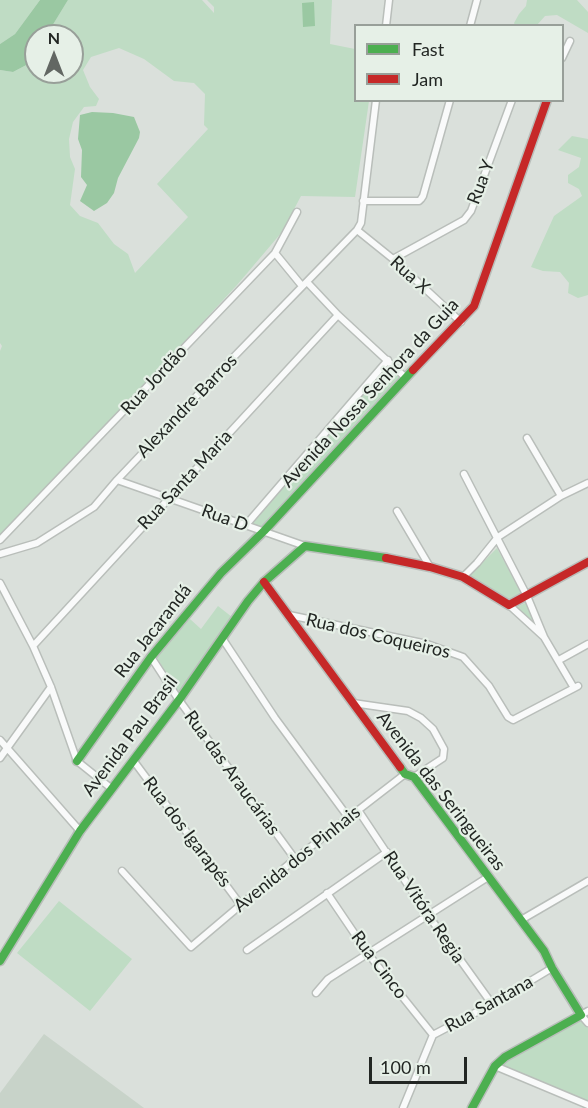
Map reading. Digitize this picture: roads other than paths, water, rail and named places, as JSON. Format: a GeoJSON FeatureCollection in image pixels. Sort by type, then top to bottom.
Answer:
{"type":"FeatureCollection","features":[{"type":"Feature","properties":{"kind":"street"},"geometry":{"type":"LineString","coordinates":[[386,24],[389,0]]}},
{"type":"Feature","properties":{"kind":"street"},"geometry":{"type":"LineString","coordinates":[[471,24],[477,0]]}},
{"type":"Feature","properties":{"kind":"street"},"geometry":{"type":"LineString","coordinates":[[564,54],[570,41]]}},
{"type":"Feature","properties":{"kind":"street"},"geometry":{"type":"LineString","coordinates":[[357,231],[361,223],[376,102]]}},
{"type":"Feature","properties":{"kind":"street"},"geometry":{"type":"LineString","coordinates":[[363,201],[418,201],[421,199],[449,102]]}},
{"type":"Feature","properties":{"kind":"street","name":"Rua Y"},"geometry":{"type":"LineString","coordinates":[[393,259],[464,220],[471,211],[511,102]]}},
{"type":"Feature","properties":{"kind":"street","name":"Avenida Nossa Senhora da Guia"},"geometry":{"type":"LineString","coordinates":[[264,531],[339,448],[461,322],[478,300],[486,270],[546,102]]}},
{"type":"Feature","properties":{"kind":"street","name":"Rua Jordão"},"geometry":{"type":"LineString","coordinates":[[0,540],[275,253],[297,212]]}},
{"type":"Feature","properties":{"kind":"street","name":"Rua X"},"geometry":{"type":"LineString","coordinates":[[357,231],[393,259],[461,322]]}},
{"type":"Feature","properties":{"kind":"street","name":"Alexandre Barros"},"geometry":{"type":"LineString","coordinates":[[0,554],[37,543],[94,507],[117,480],[357,231]]}},
{"type":"Feature","properties":{"kind":"street"},"geometry":{"type":"LineString","coordinates":[[275,253],[406,378]]}},
{"type":"Feature","properties":{"kind":"street","name":"Rua Santa Maria"},"geometry":{"type":"LineString","coordinates":[[33,645],[338,315]]}},
{"type":"Feature","properties":{"kind":"street","name":"Avenida Nossa Senhora da Guia"},"geometry":{"type":"LineString","coordinates":[[245,526],[388,360]]}},
{"type":"Feature","properties":{"kind":"street"},"geometry":{"type":"LineString","coordinates":[[527,438],[561,496]]}},
{"type":"Feature","properties":{"kind":"street"},"geometry":{"type":"LineString","coordinates":[[464,474],[527,596],[544,637],[559,660],[588,644]]}},
{"type":"Feature","properties":{"kind":"street","name":"Rua D"},"geometry":{"type":"LineString","coordinates":[[117,480],[305,546]]}},
{"type":"Feature","properties":{"kind":"street"},"geometry":{"type":"LineString","coordinates":[[463,577],[498,537],[561,496],[588,483]]}},
{"type":"Feature","properties":{"kind":"street"},"geometry":{"type":"LineString","coordinates":[[397,511],[430,567]]}},
{"type":"Feature","properties":{"kind":"street","name":"Rua Jacarandá"},"geometry":{"type":"LineString","coordinates":[[77,760],[151,657],[220,573],[264,531]]}},
{"type":"Feature","properties":{"kind":"street"},"geometry":{"type":"LineString","coordinates":[[305,546],[353,552],[430,567],[463,577],[509,604],[544,637]]}},
{"type":"Feature","properties":{"kind":"street","name":"Avenida Pau Brasil"},"geometry":{"type":"LineString","coordinates":[[0,961],[80,831],[179,700],[248,601],[264,582],[305,546]]}},
{"type":"Feature","properties":{"kind":"street"},"geometry":{"type":"LineString","coordinates":[[509,604],[588,562]]}},
{"type":"Feature","properties":{"kind":"street"},"geometry":{"type":"LineString","coordinates":[[0,582],[33,645],[51,687],[77,760],[112,789]]}},
{"type":"Feature","properties":{"kind":"street","name":"Avenida das Seringueiras"},"geometry":{"type":"LineString","coordinates":[[264,582],[353,703],[544,951],[552,968],[585,1013],[588,1023]]}},
{"type":"Feature","properties":{"kind":"street","name":"Rua dos Coqueiros"},"geometry":{"type":"LineString","coordinates":[[289,615],[427,644],[464,657],[489,686],[508,717],[516,719],[576,687],[559,660]]}},
{"type":"Feature","properties":{"kind":"street"},"geometry":{"type":"LineString","coordinates":[[222,638],[269,710],[348,817]]}},
{"type":"Feature","properties":{"kind":"street","name":"Rua das Araucárias"},"geometry":{"type":"LineString","coordinates":[[151,657],[179,700],[295,859]]}},
{"type":"Feature","properties":{"kind":"street"},"geometry":{"type":"LineString","coordinates":[[0,758],[51,687]]}},
{"type":"Feature","properties":{"kind":"street","name":"Avenida dos Pinhais"},"geometry":{"type":"LineString","coordinates":[[122,871],[191,947],[240,904],[348,817],[410,775],[443,758],[444,749],[433,729],[421,718],[408,711],[353,703]]}},
{"type":"Feature","properties":{"kind":"street"},"geometry":{"type":"LineString","coordinates":[[0,740],[80,831]]}},
{"type":"Feature","properties":{"kind":"street","name":"Rua dos Igarapés"},"geometry":{"type":"LineString","coordinates":[[133,760],[240,904]]}},
{"type":"Feature","properties":{"kind":"street","name":"Rua Vitóra Regia"},"geometry":{"type":"LineString","coordinates":[[358,810],[428,915],[492,1004]]}},
{"type":"Feature","properties":{"kind":"street"},"geometry":{"type":"LineString","coordinates":[[247,950],[387,852]]}},
{"type":"Feature","properties":{"kind":"street"},"geometry":{"type":"LineString","coordinates":[[316,993],[328,979],[369,955],[488,877]]}},
{"type":"Feature","properties":{"kind":"street"},"geometry":{"type":"LineString","coordinates":[[521,920],[588,881]]}},
{"type":"Feature","properties":{"kind":"street","name":"Rua Cinco"},"geometry":{"type":"LineString","coordinates":[[327,893],[369,955],[433,1035]]}},
{"type":"Feature","properties":{"kind":"street","name":"Rua Santana"},"geometry":{"type":"LineString","coordinates":[[403,1108],[433,1035],[492,1004],[552,968]]}},
{"type":"Feature","properties":{"kind":"street"},"geometry":{"type":"LineString","coordinates":[[472,1108],[495,1066],[505,1057],[585,1013]]}},
{"type":"Feature","properties":{"kind":"street"},"geometry":{"type":"LineString","coordinates":[[495,1066],[588,1107]]}}]}
